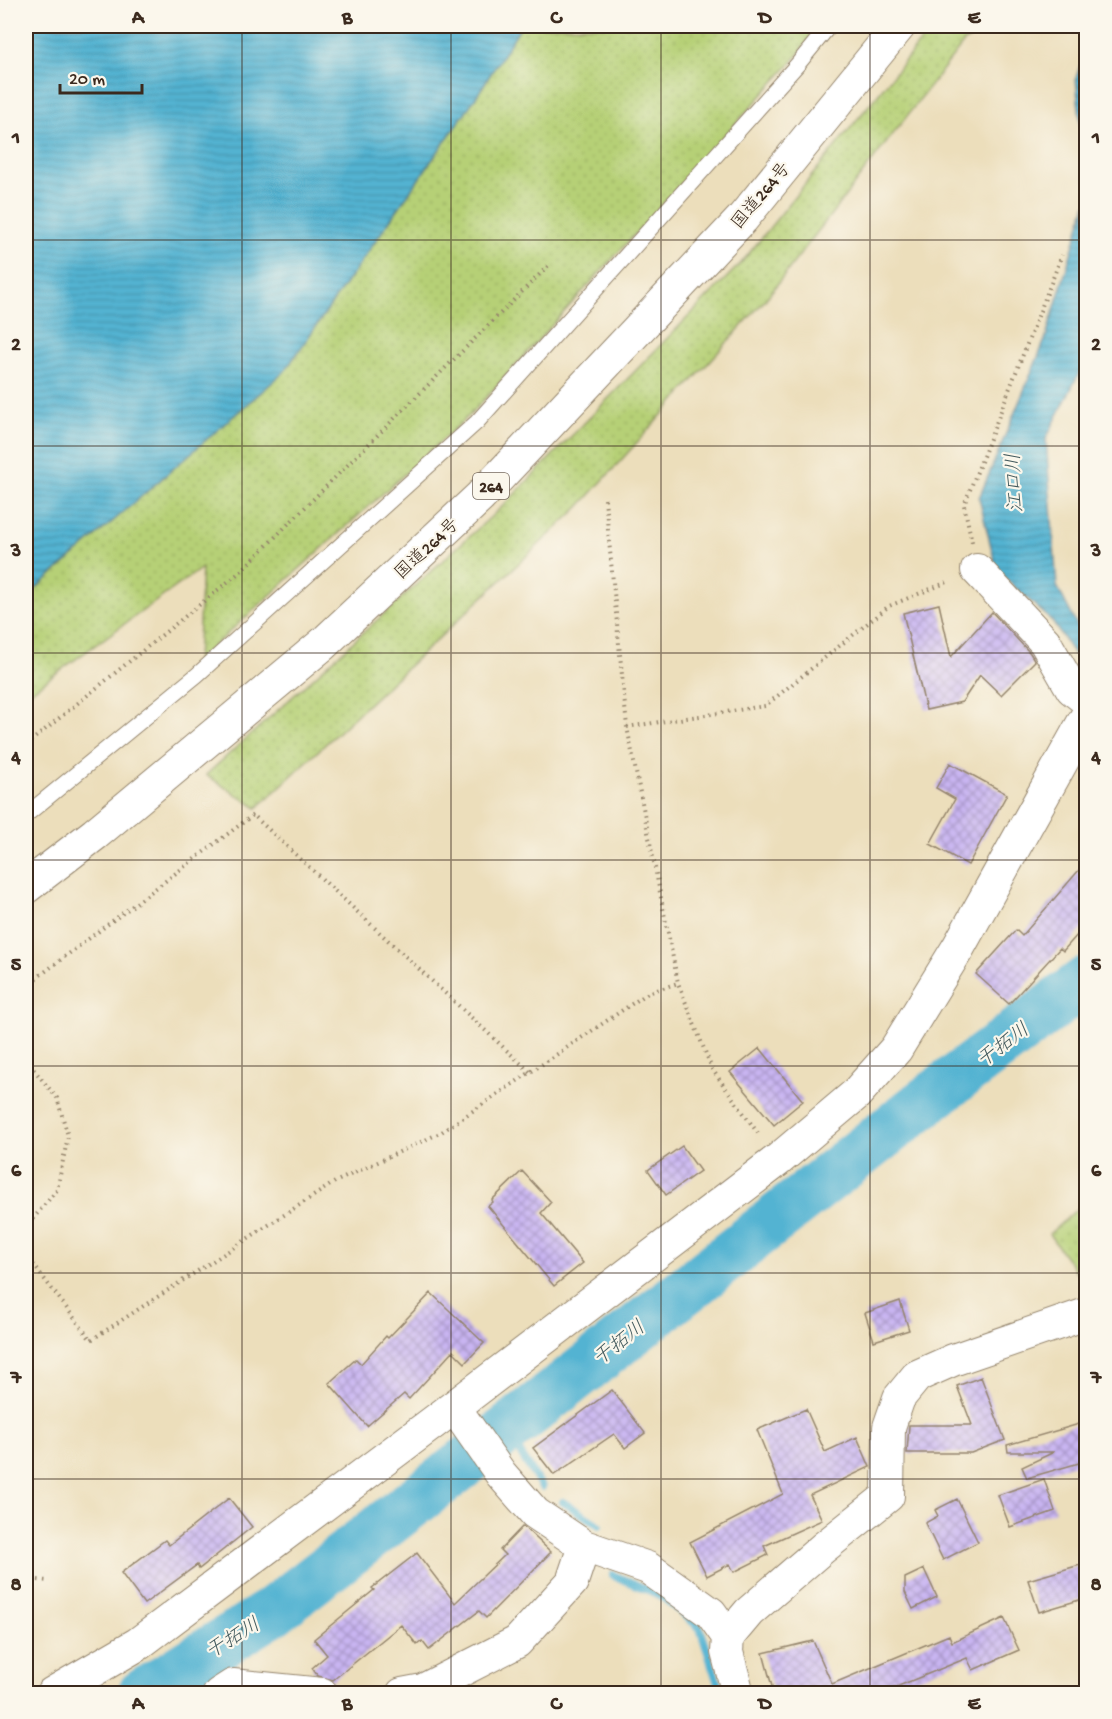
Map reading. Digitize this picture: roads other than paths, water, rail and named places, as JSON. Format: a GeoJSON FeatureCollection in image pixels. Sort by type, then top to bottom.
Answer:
{"type":"FeatureCollection","features":[{"type":"Feature","properties":{"kind":"main road","name":"国道264号"},"geometry":{"type":"LineString","coordinates":[[26,887],[95,834],[322,644],[480,497],[742,219],[899,26]]}},
{"type":"Feature","properties":{"kind":"main road"},"geometry":{"type":"LineString","coordinates":[[52,1694],[138,1644],[462,1419],[855,1095],[897,1049],[958,948],[1086,718]]}},
{"type":"Feature","properties":{"kind":"street"},"geometry":{"type":"LineString","coordinates":[[977,570],[1045,642],[1072,689],[1086,700]]}},
{"type":"Feature","properties":{"kind":"street"},"geometry":{"type":"LineString","coordinates":[[738,1694],[727,1652],[728,1637],[749,1612],[888,1496],[889,1427],[899,1398],[917,1376],[953,1360],[1086,1314]]}},
{"type":"Feature","properties":{"kind":"street"},"geometry":{"type":"LineString","coordinates":[[462,1419],[501,1474],[536,1513],[585,1546],[648,1568],[711,1613],[728,1637]]}},
{"type":"Feature","properties":{"kind":"street"},"geometry":{"type":"LineString","coordinates":[[402,1694],[423,1690],[517,1642],[572,1582],[585,1546]]}},
{"type":"Feature","properties":{"kind":"street"},"geometry":{"type":"LineString","coordinates":[[219,1694],[233,1685],[321,1694]]}},
{"type":"Feature","properties":{"kind":"lane"},"geometry":{"type":"LineString","coordinates":[[26,815],[197,675],[477,422],[789,74],[829,26]]}},
{"type":"Feature","properties":{"kind":"water"},"geometry":{"type":"Polygon","coordinates":[[[26,26],[521,26],[476,97],[284,372],[26,597],[26,26]]]}},
{"type":"Feature","properties":{"kind":"water"},"geometry":{"type":"Polygon","coordinates":[[[1086,49],[1086,181],[1076,78],[1086,49]]]}},
{"type":"Feature","properties":{"kind":"water"},"geometry":{"type":"Polygon","coordinates":[[[1086,204],[1086,359],[1046,439],[1057,586],[1086,643],[1086,653],[1076,657],[1051,620],[997,571],[979,498],[1045,340],[1086,204]]]}},
{"type":"Feature","properties":{"kind":"waterway","name":"江口川"},"geometry":{"type":"LineString","coordinates":[[1079,645],[1086,661]]}},
{"type":"Feature","properties":{"kind":"waterway","name":"干拓川"},"geometry":{"type":"LineString","coordinates":[[142,1694],[272,1612],[925,1102],[1086,981]]}},
{"type":"Feature","properties":{"kind":"waterway"},"geometry":{"type":"LineString","coordinates":[[506,1431],[542,1487]]}},
{"type":"Feature","properties":{"kind":"waterway"},"geometry":{"type":"LineString","coordinates":[[563,1502],[599,1525]]}},
{"type":"Feature","properties":{"kind":"waterway"},"geometry":{"type":"LineString","coordinates":[[613,1575],[660,1595],[700,1628],[719,1687]]}}]}
